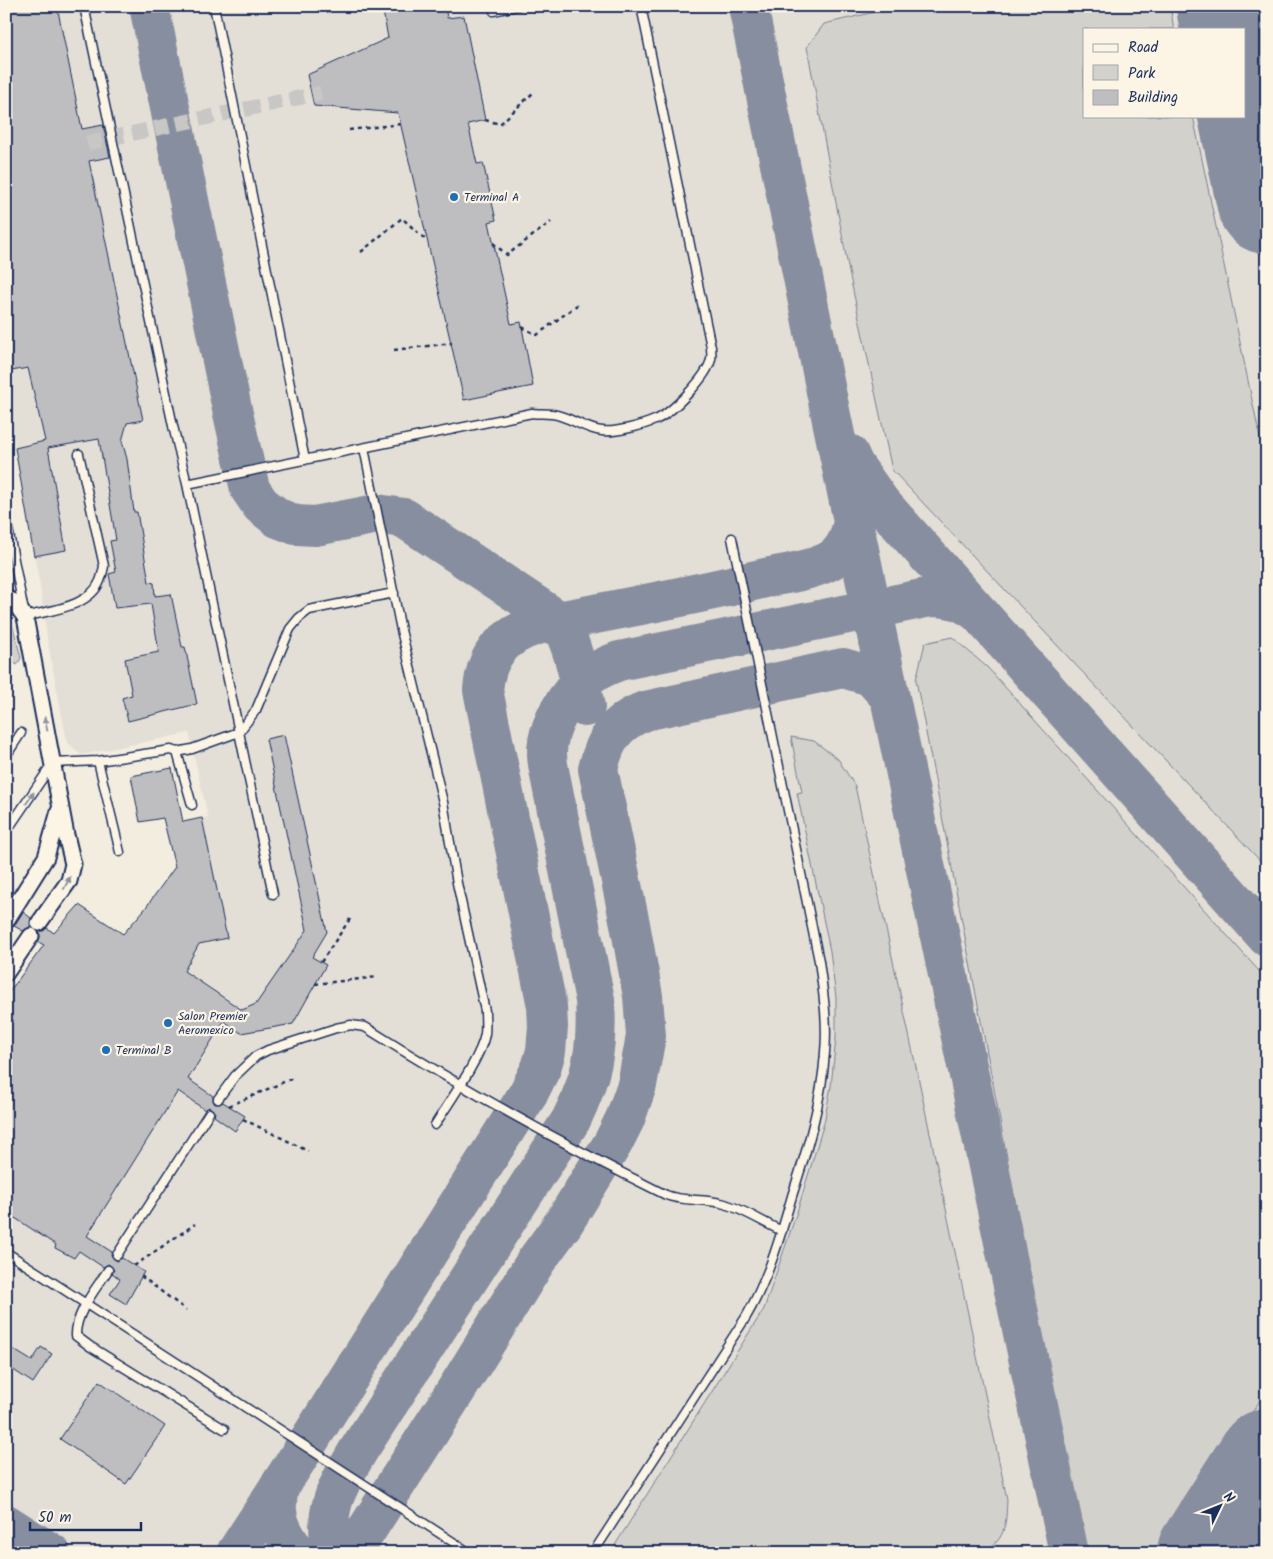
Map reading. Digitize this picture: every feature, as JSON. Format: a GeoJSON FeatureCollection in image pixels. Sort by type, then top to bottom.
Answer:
{"type":"FeatureCollection","features":[{"type":"Feature","properties":{"kind":"street"},"geometry":{"type":"LineString","coordinates":[[6,598],[14,602],[25,617],[60,805],[73,864],[69,881],[39,923]]}},
{"type":"Feature","properties":{"kind":"street"},"geometry":{"type":"LineString","coordinates":[[6,921],[46,857],[60,805]]}},
{"type":"Feature","properties":{"kind":"street"},"geometry":{"type":"LineString","coordinates":[[6,973],[31,936]]}},
{"type":"Feature","properties":{"kind":"lane"},"geometry":{"type":"LineString","coordinates":[[84,6],[169,407],[188,484],[272,894]]}},
{"type":"Feature","properties":{"kind":"lane"},"geometry":{"type":"LineString","coordinates":[[214,6],[306,460]]}},
{"type":"Feature","properties":{"kind":"lane"},"geometry":{"type":"LineString","coordinates":[[494,11],[516,6]]}},
{"type":"Feature","properties":{"kind":"lane"},"geometry":{"type":"LineString","coordinates":[[188,484],[532,413],[552,414],[604,432],[616,430],[656,420],[668,412],[694,385],[706,370],[711,359],[711,347],[641,6]]}},
{"type":"Feature","properties":{"kind":"lane"},"geometry":{"type":"LineString","coordinates":[[364,448],[413,682],[443,802],[457,884],[485,1011],[486,1032],[484,1041],[460,1086],[435,1125]]}},
{"type":"Feature","properties":{"kind":"lane"},"geometry":{"type":"LineString","coordinates":[[6,518],[25,617],[78,603],[90,595],[100,582],[104,566],[80,454]]}},
{"type":"Feature","properties":{"kind":"lane"},"geometry":{"type":"LineString","coordinates":[[593,1553],[760,1293],[782,1231],[805,1155],[817,1102],[825,1052],[824,1003],[819,961],[732,538]]}},
{"type":"Feature","properties":{"kind":"lane"},"geometry":{"type":"LineString","coordinates":[[6,832],[53,763],[98,761],[166,750],[176,752],[192,749],[239,732],[256,710],[290,630],[299,618],[309,610],[394,593]]}},
{"type":"Feature","properties":{"kind":"lane"},"geometry":{"type":"LineString","coordinates":[[6,756],[21,733]]}},
{"type":"Feature","properties":{"kind":"lane"},"geometry":{"type":"LineString","coordinates":[[176,752],[192,805]]}},
{"type":"Feature","properties":{"kind":"lane"},"geometry":{"type":"LineString","coordinates":[[98,761],[120,852]]}},
{"type":"Feature","properties":{"kind":"lane"},"geometry":{"type":"LineString","coordinates":[[218,1099],[234,1076],[256,1056],[268,1050],[336,1028],[351,1025],[365,1027],[514,1117],[666,1195],[675,1198],[706,1199],[728,1204],[782,1231]]}},
{"type":"Feature","properties":{"kind":"lane"},"geometry":{"type":"LineString","coordinates":[[117,1255],[209,1113]]}},
{"type":"Feature","properties":{"kind":"lane"},"geometry":{"type":"LineString","coordinates":[[6,1252],[470,1553]]}},
{"type":"Feature","properties":{"kind":"lane"},"geometry":{"type":"LineString","coordinates":[[108,1270],[87,1303],[76,1326],[76,1336],[224,1429]]}},
{"type":"Feature","properties":{"kind":"path"},"geometry":{"type":"LineString","coordinates":[[485,120],[500,124],[535,91]]}},
{"type":"Feature","properties":{"kind":"path"},"geometry":{"type":"LineString","coordinates":[[349,130],[401,124]]}},
{"type":"Feature","properties":{"kind":"path"},"geometry":{"type":"LineString","coordinates":[[361,252],[402,218],[427,241]]}},
{"type":"Feature","properties":{"kind":"path"},"geometry":{"type":"LineString","coordinates":[[493,243],[506,255],[551,222]]}},
{"type":"Feature","properties":{"kind":"path"},"geometry":{"type":"LineString","coordinates":[[522,327],[537,335],[581,302]]}},
{"type":"Feature","properties":{"kind":"path"},"geometry":{"type":"LineString","coordinates":[[394,350],[452,343]]}},
{"type":"Feature","properties":{"kind":"path"},"geometry":{"type":"LineString","coordinates":[[321,962],[352,916]]}},
{"type":"Feature","properties":{"kind":"path"},"geometry":{"type":"LineString","coordinates":[[315,984],[378,977]]}},
{"type":"Feature","properties":{"kind":"path"},"geometry":{"type":"LineString","coordinates":[[229,1106],[293,1078]]}},
{"type":"Feature","properties":{"kind":"path"},"geometry":{"type":"LineString","coordinates":[[242,1119],[308,1151]]}},
{"type":"Feature","properties":{"kind":"path"},"geometry":{"type":"LineString","coordinates":[[134,1266],[195,1224]]}},
{"type":"Feature","properties":{"kind":"path"},"geometry":{"type":"LineString","coordinates":[[141,1276],[186,1310]]}},
{"type":"Feature","properties":{"kind":"shaded area"},"geometry":{"type":"Polygon","coordinates":[[[6,6],[1267,6],[1267,1553],[6,1553],[6,996],[44,945],[79,905],[123,934],[144,910],[175,867],[165,826],[208,817],[189,733],[81,755],[67,742],[47,638],[40,586],[6,398],[6,6]]]}},
{"type":"Feature","properties":{"kind":"green space"},"geometry":{"type":"Polygon","coordinates":[[[900,6],[1170,6],[1174,28],[1083,28],[1083,118],[1193,118],[1267,472],[1267,868],[892,470],[849,272],[807,47],[824,24],[900,6]]]}},
{"type":"Feature","properties":{"kind":"green space"},"geometry":{"type":"Polygon","coordinates":[[[6,609],[10,615],[21,658],[17,665],[6,657],[6,609]]]}},
{"type":"Feature","properties":{"kind":"green space"},"geometry":{"type":"Polygon","coordinates":[[[952,637],[988,668],[1267,980],[1267,1390],[1159,1553],[1085,1553],[1078,1530],[916,680],[925,643],[952,637]]]}},
{"type":"Feature","properties":{"kind":"green space"},"geometry":{"type":"Polygon","coordinates":[[[791,737],[814,741],[838,759],[855,786],[1007,1499],[1005,1525],[1000,1538],[989,1549],[980,1553],[610,1553],[764,1309],[797,1212],[824,1123],[831,1086],[836,1038],[836,998],[830,951],[797,793],[802,792],[791,737]]]}},
{"type":"Feature","properties":{"kind":"green space"},"geometry":{"type":"Polygon","coordinates":[[[1267,1528],[1267,1553],[1251,1553],[1267,1528]]]}},
{"type":"Feature","properties":{"kind":"building"},"geometry":{"type":"Polygon","coordinates":[[[6,6],[57,6],[82,129],[103,125],[110,157],[89,161],[143,420],[127,423],[122,441],[127,459],[134,512],[137,512],[149,582],[154,583],[155,596],[171,594],[197,704],[128,721],[122,698],[132,695],[125,659],[159,652],[151,604],[115,608],[109,574],[116,572],[110,541],[116,540],[99,439],[48,448],[66,550],[34,556],[15,448],[45,441],[28,368],[6,372],[6,6]]]}},
{"type":"Feature","properties":{"kind":"building","name":"Terminal A"},"geometry":{"type":"Polygon","coordinates":[[[382,6],[445,6],[447,18],[464,16],[485,120],[468,124],[477,164],[483,163],[496,220],[489,222],[511,324],[521,322],[533,386],[464,400],[398,113],[314,106],[307,75],[388,38],[382,6]]]}},
{"type":"Feature","properties":{"kind":"building","name":"Terminal B"},"geometry":{"type":"Polygon","coordinates":[[[284,735],[327,932],[312,957],[326,965],[293,1024],[241,1033],[224,1021],[188,1079],[213,1096],[215,1104],[223,1102],[245,1116],[235,1131],[214,1116],[215,1113],[212,1109],[209,1107],[205,1110],[178,1091],[87,1236],[112,1252],[111,1255],[117,1261],[122,1258],[144,1272],[126,1304],[110,1294],[120,1279],[112,1273],[114,1270],[111,1266],[108,1264],[103,1267],[79,1251],[74,1258],[55,1248],[56,1245],[6,1212],[6,996],[44,945],[38,942],[39,932],[47,928],[54,933],[79,905],[123,934],[144,910],[175,867],[163,818],[140,822],[131,776],[172,768],[183,822],[202,818],[227,938],[199,944],[184,971],[242,1010],[256,1004],[307,930],[266,739],[284,735]]]}},
{"type":"Feature","properties":{"kind":"building"},"geometry":{"type":"Polygon","coordinates":[[[23,912],[31,918],[30,927],[23,931],[14,926],[23,912]]]}},
{"type":"Feature","properties":{"kind":"building"},"geometry":{"type":"Polygon","coordinates":[[[6,1345],[32,1361],[41,1347],[52,1354],[33,1383],[6,1365],[6,1345]]]}},
{"type":"Feature","properties":{"kind":"building"},"geometry":{"type":"Polygon","coordinates":[[[99,1381],[165,1426],[126,1484],[60,1439],[99,1381]]]}},
{"type":"Feature","properties":{"kind":"taxiway"},"geometry":{"type":"LineString","coordinates":[[149,6],[250,489],[261,505],[278,518],[296,525],[315,526],[377,514],[404,518],[559,621],[572,652],[585,707]]}},
{"type":"Feature","properties":{"kind":"taxiway"},"geometry":{"type":"LineString","coordinates":[[748,6],[829,406],[1069,1553]]}},
{"type":"Feature","properties":{"kind":"taxiway"},"geometry":{"type":"LineString","coordinates":[[849,454],[854,465],[880,502],[1267,937]]}},
{"type":"Feature","properties":{"kind":"taxiway"},"geometry":{"type":"LineString","coordinates":[[236,1553],[528,1094],[541,1068],[546,1051],[547,1006],[483,690],[492,657],[506,641],[525,629],[537,625],[705,592],[797,572],[824,564],[841,552],[849,536],[854,518]]}},
{"type":"Feature","properties":{"kind":"taxiway"},"geometry":{"type":"LineString","coordinates":[[333,1553],[330,1538],[330,1511],[344,1476],[358,1451],[571,1120],[589,1076],[594,1048],[595,1000],[547,756],[550,732],[566,701],[588,677],[619,661],[931,597],[958,601],[981,615]]}},
{"type":"Feature","properties":{"kind":"taxiway"},"geometry":{"type":"LineString","coordinates":[[352,1553],[536,1261],[563,1224],[613,1143],[625,1119],[637,1085],[646,1036],[643,996],[598,769],[608,740],[626,720],[645,711],[843,668],[871,676],[890,697]]}},
{"type":"Feature","properties":{"kind":"taxiway"},"geometry":{"type":"LineString","coordinates":[[279,1487],[277,1501],[278,1519],[289,1542],[299,1553]]}},
{"type":"Feature","properties":{"kind":"taxiway"},"geometry":{"type":"LineString","coordinates":[[6,1524],[51,1553]]}},
{"type":"Feature","properties":{"kind":"runway"},"geometry":{"type":"LineString","coordinates":[[1226,6],[1230,28]]}},
{"type":"Feature","properties":{"kind":"runway"},"geometry":{"type":"LineString","coordinates":[[1246,105],[1267,204]]}},
{"type":"Feature","properties":{"kind":"runway"},"geometry":{"type":"LineString","coordinates":[[1207,1553],[1267,1459]]}},
{"type":"Feature","properties":{"kind":"tunnel"},"geometry":{"type":"LineString","coordinates":[[87,143],[321,93]]}},
{"type":"Feature","properties":{"kind":"place","name":"Terminal A"},"geometry":{"type":"Point","coordinates":[454,197]}},
{"type":"Feature","properties":{"kind":"place","name":"Salon Premier Aeromexico"},"geometry":{"type":"Point","coordinates":[168,1023]}},
{"type":"Feature","properties":{"kind":"place","name":"Terminal B"},"geometry":{"type":"Point","coordinates":[106,1050]}}]}
